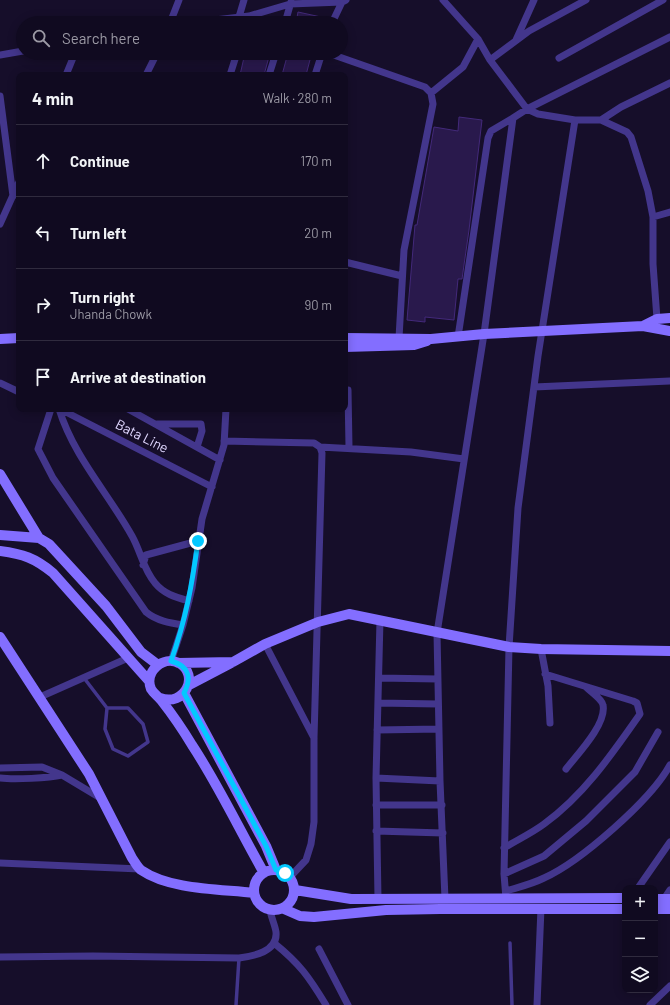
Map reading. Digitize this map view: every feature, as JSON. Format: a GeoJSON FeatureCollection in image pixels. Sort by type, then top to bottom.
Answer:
{"type":"FeatureCollection","features":[{"type":"Feature","properties":{"kind":"main road"},"geometry":{"type":"LineString","coordinates":[[643,326],[657,319],[670,318]]}},
{"type":"Feature","properties":{"kind":"main road"},"geometry":{"type":"LineString","coordinates":[[348,338],[431,339],[484,334],[643,326],[670,331]]}},
{"type":"Feature","properties":{"kind":"main road"},"geometry":{"type":"LineString","coordinates":[[0,339],[16,338]]}},
{"type":"Feature","properties":{"kind":"main road"},"geometry":{"type":"LineString","coordinates":[[348,347],[414,345],[431,339]]}},
{"type":"Feature","properties":{"kind":"main road"},"geometry":{"type":"LineString","coordinates":[[0,474],[39,538]]}},
{"type":"Feature","properties":{"kind":"main road"},"geometry":{"type":"LineString","coordinates":[[0,535],[39,538],[49,544],[100,601],[142,652],[158,665]]}},
{"type":"Feature","properties":{"kind":"main road"},"geometry":{"type":"LineString","coordinates":[[0,551],[22,554],[40,562],[53,573],[149,681]]}},
{"type":"Feature","properties":{"kind":"main road"},"geometry":{"type":"LineString","coordinates":[[160,698],[172,700],[186,689],[265,644],[318,622],[349,614],[437,633],[509,646],[541,649],[670,651]]}},
{"type":"Feature","properties":{"kind":"main road"},"geometry":{"type":"LineString","coordinates":[[0,637],[89,774],[140,869],[152,876],[192,886],[254,893]]}},
{"type":"Feature","properties":{"kind":"main road"},"geometry":{"type":"LineString","coordinates":[[175,662],[187,672],[186,689],[266,846],[276,870]]}},
{"type":"Feature","properties":{"kind":"main road"},"geometry":{"type":"LineString","coordinates":[[233,662],[175,662],[158,665],[150,674],[149,681],[151,688],[160,698],[193,746],[264,873]]}},
{"type":"Feature","properties":{"kind":"main road"},"geometry":{"type":"LineString","coordinates":[[284,909],[290,903],[295,890],[290,878],[285,873],[276,870],[264,873],[256,881],[254,893],[261,906],[270,910],[284,909],[300,916],[314,917],[386,910],[541,908],[622,909]]}},
{"type":"Feature","properties":{"kind":"main road"},"geometry":{"type":"LineString","coordinates":[[295,890],[351,899],[445,899],[506,895],[622,898]]}},
{"type":"Feature","properties":{"kind":"main road"},"geometry":{"type":"LineString","coordinates":[[658,909],[670,909]]}},
{"type":"Feature","properties":{"kind":"street"},"geometry":{"type":"LineString","coordinates":[[173,16],[179,0]]}},
{"type":"Feature","properties":{"kind":"street"},"geometry":{"type":"LineString","coordinates":[[240,16],[244,0]]}},
{"type":"Feature","properties":{"kind":"street"},"geometry":{"type":"LineString","coordinates":[[443,0],[478,39],[490,60],[527,109],[538,114],[575,120],[601,120],[627,132],[634,143],[653,217],[653,264],[657,319]]}},
{"type":"Feature","properties":{"kind":"street"},"geometry":{"type":"LineString","coordinates":[[516,40],[534,0]]}},
{"type":"Feature","properties":{"kind":"street"},"geometry":{"type":"LineString","coordinates":[[490,60],[516,40],[586,0]]}},
{"type":"Feature","properties":{"kind":"street"},"geometry":{"type":"LineString","coordinates":[[559,58],[663,0]]}},
{"type":"Feature","properties":{"kind":"street"},"geometry":{"type":"LineString","coordinates":[[258,16],[291,2],[344,1],[336,16]]}},
{"type":"Feature","properties":{"kind":"street"},"geometry":{"type":"LineString","coordinates":[[286,16],[291,2]]}},
{"type":"Feature","properties":{"kind":"street"},"geometry":{"type":"LineString","coordinates":[[458,337],[488,138],[491,131],[527,109],[670,37]]}},
{"type":"Feature","properties":{"kind":"street"},"geometry":{"type":"LineString","coordinates":[[431,93],[463,67],[478,39]]}},
{"type":"Feature","properties":{"kind":"street"},"geometry":{"type":"LineString","coordinates":[[0,54],[16,53]]}},
{"type":"Feature","properties":{"kind":"street"},"geometry":{"type":"LineString","coordinates":[[67,72],[72,60]]}},
{"type":"Feature","properties":{"kind":"street"},"geometry":{"type":"LineString","coordinates":[[148,72],[154,60]]}},
{"type":"Feature","properties":{"kind":"street"},"geometry":{"type":"LineString","coordinates":[[231,72],[235,60]]}},
{"type":"Feature","properties":{"kind":"street"},"geometry":{"type":"LineString","coordinates":[[270,72],[274,60]]}},
{"type":"Feature","properties":{"kind":"street"},"geometry":{"type":"LineString","coordinates":[[316,72],[320,60]]}},
{"type":"Feature","properties":{"kind":"street"},"geometry":{"type":"LineString","coordinates":[[348,60],[426,87],[431,93],[433,104],[404,250],[399,338]]}},
{"type":"Feature","properties":{"kind":"street"},"geometry":{"type":"LineString","coordinates":[[601,120],[621,107],[670,83]]}},
{"type":"Feature","properties":{"kind":"street"},"geometry":{"type":"LineString","coordinates":[[0,96],[13,196]]}},
{"type":"Feature","properties":{"kind":"street"},"geometry":{"type":"LineString","coordinates":[[445,899],[440,782],[437,633],[484,334],[513,118]]}},
{"type":"Feature","properties":{"kind":"street"},"geometry":{"type":"LineString","coordinates":[[575,120],[534,387],[518,508],[509,646],[504,848],[506,895],[545,878],[585,851],[637,807],[670,765]]}},
{"type":"Feature","properties":{"kind":"street"},"geometry":{"type":"LineString","coordinates":[[0,224],[16,189]]}},
{"type":"Feature","properties":{"kind":"street"},"geometry":{"type":"LineString","coordinates":[[653,217],[670,212]]}},
{"type":"Feature","properties":{"kind":"street"},"geometry":{"type":"LineString","coordinates":[[348,263],[402,276]]}},
{"type":"Feature","properties":{"kind":"street"},"geometry":{"type":"LineString","coordinates":[[534,387],[670,381]]}},
{"type":"Feature","properties":{"kind":"street"},"geometry":{"type":"LineString","coordinates":[[0,383],[16,391]]}},
{"type":"Feature","properties":{"kind":"street"},"geometry":{"type":"LineString","coordinates":[[348,390],[348,447]]}},
{"type":"Feature","properties":{"kind":"street"},"geometry":{"type":"LineString","coordinates":[[50,412],[38,449],[53,478],[146,612],[153,618],[164,622],[183,625]]}},
{"type":"Feature","properties":{"kind":"street"},"geometry":{"type":"LineString","coordinates":[[61,412],[66,431],[75,448],[133,538],[143,565],[149,575],[162,591],[170,596],[189,601]]}},
{"type":"Feature","properties":{"kind":"street","name":"Bata Line"},"geometry":{"type":"LineString","coordinates":[[66,412],[212,487]]}},
{"type":"Feature","properties":{"kind":"street"},"geometry":{"type":"LineString","coordinates":[[134,412],[220,460]]}},
{"type":"Feature","properties":{"kind":"street"},"geometry":{"type":"LineString","coordinates":[[175,662],[189,601],[202,519],[220,460],[224,441],[226,412]]}},
{"type":"Feature","properties":{"kind":"street"},"geometry":{"type":"LineString","coordinates":[[156,424],[201,424],[202,431],[197,447]]}},
{"type":"Feature","properties":{"kind":"street"},"geometry":{"type":"LineString","coordinates":[[224,441],[310,443],[320,447],[348,447],[411,452],[464,459]]}},
{"type":"Feature","properties":{"kind":"street"},"geometry":{"type":"LineString","coordinates":[[290,878],[306,860],[311,844],[314,822],[314,738],[322,453],[320,447]]}},
{"type":"Feature","properties":{"kind":"street"},"geometry":{"type":"LineString","coordinates":[[143,565],[146,555],[198,541]]}},
{"type":"Feature","properties":{"kind":"street"},"geometry":{"type":"LineString","coordinates":[[378,899],[376,778],[380,620]]}},
{"type":"Feature","properties":{"kind":"street"},"geometry":{"type":"LineString","coordinates":[[265,644],[314,738]]}},
{"type":"Feature","properties":{"kind":"street"},"geometry":{"type":"LineString","coordinates":[[541,649],[550,723]]}},
{"type":"Feature","properties":{"kind":"street"},"geometry":{"type":"LineString","coordinates":[[40,697],[128,658]]}},
{"type":"Feature","properties":{"kind":"street"},"geometry":{"type":"LineString","coordinates":[[504,848],[544,825],[568,804],[607,762],[640,714],[637,703],[634,701],[545,674]]}},
{"type":"Feature","properties":{"kind":"street"},"geometry":{"type":"LineString","coordinates":[[379,678],[438,679]]}},
{"type":"Feature","properties":{"kind":"street"},"geometry":{"type":"LineString","coordinates":[[566,769],[594,732],[603,710],[601,701],[584,686]]}},
{"type":"Feature","properties":{"kind":"street"},"geometry":{"type":"LineString","coordinates":[[378,703],[438,704]]}},
{"type":"Feature","properties":{"kind":"street"},"geometry":{"type":"LineString","coordinates":[[377,730],[439,729]]}},
{"type":"Feature","properties":{"kind":"street"},"geometry":{"type":"LineString","coordinates":[[504,874],[544,856],[586,821],[635,772],[658,732]]}},
{"type":"Feature","properties":{"kind":"street"},"geometry":{"type":"LineString","coordinates":[[0,768],[42,767],[62,775],[102,799]]}},
{"type":"Feature","properties":{"kind":"street"},"geometry":{"type":"LineString","coordinates":[[0,778],[53,777],[62,775]]}},
{"type":"Feature","properties":{"kind":"street"},"geometry":{"type":"LineString","coordinates":[[376,778],[440,782]]}},
{"type":"Feature","properties":{"kind":"street"},"geometry":{"type":"LineString","coordinates":[[376,805],[442,805]]}},
{"type":"Feature","properties":{"kind":"street"},"geometry":{"type":"LineString","coordinates":[[376,831],[443,833]]}},
{"type":"Feature","properties":{"kind":"street"},"geometry":{"type":"LineString","coordinates":[[640,885],[670,842]]}},
{"type":"Feature","properties":{"kind":"street"},"geometry":{"type":"LineString","coordinates":[[0,863],[140,869]]}},
{"type":"Feature","properties":{"kind":"street"},"geometry":{"type":"LineString","coordinates":[[663,899],[670,890]]}},
{"type":"Feature","properties":{"kind":"street"},"geometry":{"type":"LineString","coordinates":[[537,1005],[541,908]]}},
{"type":"Feature","properties":{"kind":"street"},"geometry":{"type":"LineString","coordinates":[[0,957],[93,956],[238,958],[264,952],[274,943],[276,932],[270,910]]}},
{"type":"Feature","properties":{"kind":"street"},"geometry":{"type":"LineString","coordinates":[[274,943],[295,961],[307,974],[326,1005]]}},
{"type":"Feature","properties":{"kind":"street"},"geometry":{"type":"LineString","coordinates":[[319,948],[348,1005]]}},
{"type":"Feature","properties":{"kind":"street"},"geometry":{"type":"LineString","coordinates":[[650,1005],[670,986]]}},
{"type":"Feature","properties":{"kind":"lane"},"geometry":{"type":"LineString","coordinates":[[84,678],[107,708],[105,729],[113,749],[128,756],[148,742],[143,724],[128,708],[107,708]]}},
{"type":"Feature","properties":{"kind":"lane"},"geometry":{"type":"LineString","coordinates":[[510,943],[512,1005]]}},
{"type":"Feature","properties":{"kind":"lane"},"geometry":{"type":"LineString","coordinates":[[236,1005],[238,958]]}},
{"type":"Feature","properties":{"kind":"building"},"geometry":{"type":"Polygon","coordinates":[[[298,12],[316,16],[297,16],[298,12]]]}},
{"type":"Feature","properties":{"kind":"building"},"geometry":{"type":"Polygon","coordinates":[[[243,60],[268,60],[265,72],[241,72],[243,60]]]}},
{"type":"Feature","properties":{"kind":"building"},"geometry":{"type":"Polygon","coordinates":[[[286,60],[310,60],[307,72],[283,72],[286,60]]]}},
{"type":"Feature","properties":{"kind":"building"},"geometry":{"type":"Polygon","coordinates":[[[459,117],[482,120],[469,230],[462,279],[458,279],[454,320],[425,317],[425,322],[407,320],[415,225],[417,225],[434,127],[458,131],[459,117]]]}},
{"type":"Feature","properties":{"kind":"route"},"geometry":{"type":"LineString","coordinates":[[198,541],[192,588],[183,625],[171,661],[178,663],[187,672],[189,685],[184,693],[211,746],[266,846],[276,870],[285,873]]}}]}
